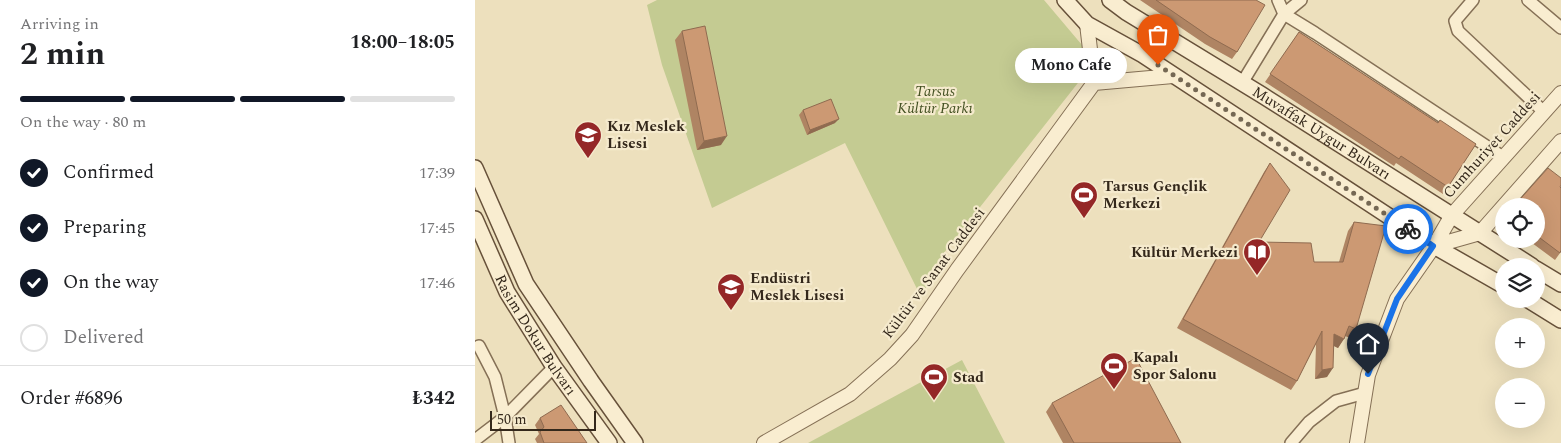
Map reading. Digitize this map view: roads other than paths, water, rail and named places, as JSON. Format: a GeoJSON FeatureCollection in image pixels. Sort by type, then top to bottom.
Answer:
{"type":"FeatureCollection","features":[{"type":"Feature","properties":{"kind":"main road","name":"Muvaffak Uygur Bulvarı"},"geometry":{"type":"LineString","coordinates":[[1065,0],[1087,24],[1143,55],[1433,246],[1495,281]]}},
{"type":"Feature","properties":{"kind":"main road","name":"Muvaffak Uygur Bulvarı"},"geometry":{"type":"LineString","coordinates":[[1111,0],[1126,12],[1520,258]]}},
{"type":"Feature","properties":{"kind":"main road"},"geometry":{"type":"LineString","coordinates":[[475,168],[526,284],[635,443]]}},
{"type":"Feature","properties":{"kind":"main road","name":"Rasim Dokur Bulvarı"},"geometry":{"type":"LineString","coordinates":[[475,219],[507,292],[554,367],[609,443]]}},
{"type":"Feature","properties":{"kind":"main road"},"geometry":{"type":"LineString","coordinates":[[1545,274],[1561,284]]}},
{"type":"Feature","properties":{"kind":"main road"},"geometry":{"type":"LineString","coordinates":[[1542,308],[1561,320]]}},
{"type":"Feature","properties":{"kind":"street"},"geometry":{"type":"LineString","coordinates":[[1278,0],[1284,14],[1503,157]]}},
{"type":"Feature","properties":{"kind":"street"},"geometry":{"type":"LineString","coordinates":[[1242,83],[1284,14],[1301,0]]}},
{"type":"Feature","properties":{"kind":"street"},"geometry":{"type":"LineString","coordinates":[[1473,0],[1455,21],[1458,32],[1544,112]]}},
{"type":"Feature","properties":{"kind":"street"},"geometry":{"type":"LineString","coordinates":[[1528,0],[1561,28]]}},
{"type":"Feature","properties":{"kind":"street"},"geometry":{"type":"LineString","coordinates":[[1087,24],[1094,83],[1173,76]]}},
{"type":"Feature","properties":{"kind":"street","name":"Kültür ve Sanat Caddesi"},"geometry":{"type":"LineString","coordinates":[[764,443],[850,394],[890,359],[912,335],[1094,83]]}},
{"type":"Feature","properties":{"kind":"street","name":"Cumhuriyet Caddesi"},"geometry":{"type":"LineString","coordinates":[[1357,443],[1368,374],[1397,299],[1433,246],[1451,215],[1561,93]]}},
{"type":"Feature","properties":{"kind":"street"},"geometry":{"type":"LineString","coordinates":[[1433,246],[1480,233],[1561,141]]}},
{"type":"Feature","properties":{"kind":"street"},"geometry":{"type":"LineString","coordinates":[[479,346],[495,377],[509,443]]}},
{"type":"Feature","properties":{"kind":"street"},"geometry":{"type":"LineString","coordinates":[[475,440],[505,418],[554,367]]}},
{"type":"Feature","properties":{"kind":"street"},"geometry":{"type":"LineString","coordinates":[[1291,443],[1309,422],[1336,401],[1365,393]]}},
{"type":"Feature","properties":{"kind":"place","name":"Mono Cafe"},"geometry":{"type":"Point","coordinates":[1158,65]}},
{"type":"Feature","properties":{"kind":"place","name":"Kız Meslek Lisesi"},"geometry":{"type":"Point","coordinates":[588,159]}},
{"type":"Feature","properties":{"kind":"place","name":"Tarsus Gençlik Merkezi"},"geometry":{"type":"Point","coordinates":[1084,219]}},
{"type":"Feature","properties":{"kind":"place","name":"Kültür Merkezi"},"geometry":{"type":"Point","coordinates":[1257,276]}},
{"type":"Feature","properties":{"kind":"place","name":"Endüstri Meslek Lisesi"},"geometry":{"type":"Point","coordinates":[731,311]}},
{"type":"Feature","properties":{"kind":"place","name":"Kapalı Spor Salonu"},"geometry":{"type":"Point","coordinates":[1114,390]}},
{"type":"Feature","properties":{"kind":"place","name":"Stad"},"geometry":{"type":"Point","coordinates":[934,401]}},
{"type":"Feature","properties":{"kind":"park label","name":"Tarsus Kültür Parkı"},"geometry":{"type":"Point","coordinates":[935,100]}}]}
